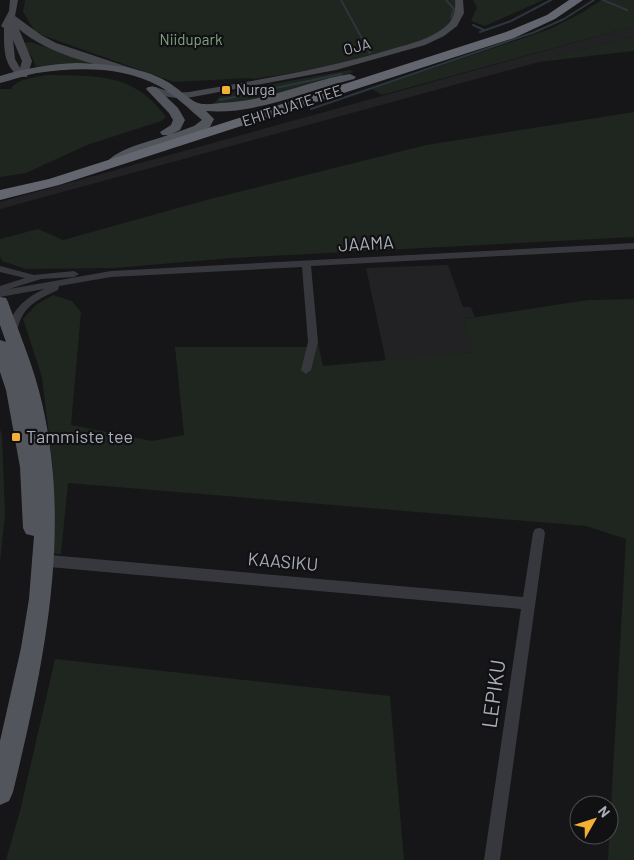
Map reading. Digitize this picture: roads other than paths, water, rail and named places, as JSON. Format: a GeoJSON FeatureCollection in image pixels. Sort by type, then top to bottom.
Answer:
{"type":"FeatureCollection","features":[{"type":"Feature","properties":{"kind":"highway","name":"EHITAJATE TEE"},"geometry":{"type":"LineString","coordinates":[[0,194],[166,132],[350,78],[496,31],[536,15],[561,0]]}},
{"type":"Feature","properties":{"kind":"highway","name":"EHITAJATE TEE"},"geometry":{"type":"LineString","coordinates":[[0,194],[54,182],[510,35],[551,17],[577,0]]}},
{"type":"Feature","properties":{"kind":"main road"},"geometry":{"type":"LineString","coordinates":[[14,0],[9,48],[11,64],[22,74],[52,71],[95,72],[131,79],[171,96],[176,93]]}},
{"type":"Feature","properties":{"kind":"main road","name":"OJA"},"geometry":{"type":"LineString","coordinates":[[176,93],[296,76],[340,67],[434,38],[455,23],[460,12],[459,0]]}},
{"type":"Feature","properties":{"kind":"main road"},"geometry":{"type":"LineString","coordinates":[[0,33],[11,18]]}},
{"type":"Feature","properties":{"kind":"main road"},"geometry":{"type":"LineString","coordinates":[[11,18],[18,42],[27,61],[22,74]]}},
{"type":"Feature","properties":{"kind":"main road"},"geometry":{"type":"LineString","coordinates":[[11,18],[28,34],[59,47]]}},
{"type":"Feature","properties":{"kind":"main road"},"geometry":{"type":"LineString","coordinates":[[9,48],[18,42],[35,40],[156,80],[194,106],[205,122]]}},
{"type":"Feature","properties":{"kind":"main road"},"geometry":{"type":"LineString","coordinates":[[0,82],[22,74],[50,68],[76,67],[137,73]]}},
{"type":"Feature","properties":{"kind":"main road"},"geometry":{"type":"LineString","coordinates":[[194,106],[210,108],[249,104],[339,79],[350,78]]}},
{"type":"Feature","properties":{"kind":"main road"},"geometry":{"type":"LineString","coordinates":[[152,89],[205,122],[228,126]]}},
{"type":"Feature","properties":{"kind":"main road"},"geometry":{"type":"LineString","coordinates":[[152,89],[174,111],[179,120],[176,127],[166,132]]}},
{"type":"Feature","properties":{"kind":"main road"},"geometry":{"type":"LineString","coordinates":[[114,162],[130,153],[180,136],[205,122]]}},
{"type":"Feature","properties":{"kind":"main road"},"geometry":{"type":"LineString","coordinates":[[0,302],[30,467],[39,560],[30,662],[0,792]]}},
{"type":"Feature","properties":{"kind":"main road"},"geometry":{"type":"LineString","coordinates":[[0,760],[39,560]]}},
{"type":"Feature","properties":{"kind":"street","name":"JAAMA"},"geometry":{"type":"LineString","coordinates":[[0,269],[40,276],[99,275],[634,246]]}},
{"type":"Feature","properties":{"kind":"street"},"geometry":{"type":"LineString","coordinates":[[306,264],[313,342],[306,370]]}},
{"type":"Feature","properties":{"kind":"street","name":"JAAMA"},"geometry":{"type":"LineString","coordinates":[[0,294],[99,275]]}},
{"type":"Feature","properties":{"kind":"street","name":"JAAMA"},"geometry":{"type":"LineString","coordinates":[[0,289],[40,276]]}},
{"type":"Feature","properties":{"kind":"street","name":"JAAMA"},"geometry":{"type":"LineString","coordinates":[[6,340],[15,316],[28,302],[75,280]]}},
{"type":"Feature","properties":{"kind":"street","name":"LEPIKU"},"geometry":{"type":"LineString","coordinates":[[492,860],[539,534]]}},
{"type":"Feature","properties":{"kind":"street","name":"KAASIKU"},"geometry":{"type":"LineString","coordinates":[[39,560],[528,604]]}},
{"type":"Feature","properties":{"kind":"waterway"},"geometry":{"type":"LineString","coordinates":[[341,0],[370,53]]}},
{"type":"Feature","properties":{"kind":"waterway"},"geometry":{"type":"LineString","coordinates":[[446,0],[454,9],[451,18]]}},
{"type":"Feature","properties":{"kind":"waterway"},"geometry":{"type":"LineString","coordinates":[[480,32],[511,21],[551,0]]}},
{"type":"Feature","properties":{"kind":"waterway"},"geometry":{"type":"LineString","coordinates":[[311,109],[535,32],[564,19],[594,0]]}},
{"type":"Feature","properties":{"kind":"waterway"},"geometry":{"type":"LineString","coordinates":[[603,0],[627,10]]}},
{"type":"Feature","properties":{"kind":"waterway"},"geometry":{"type":"LineString","coordinates":[[473,25],[484,30]]}},
{"type":"Feature","properties":{"kind":"waterway"},"geometry":{"type":"LineString","coordinates":[[220,100],[341,74]]}},
{"type":"Feature","properties":{"kind":"place","name":"Nurga"},"geometry":{"type":"Point","coordinates":[226,90]}},
{"type":"Feature","properties":{"kind":"place","name":"Tammiste tee"},"geometry":{"type":"Point","coordinates":[16,437]}},
{"type":"Feature","properties":{"kind":"park label","name":"Niidupark"},"geometry":{"type":"Point","coordinates":[191,40]}}]}
